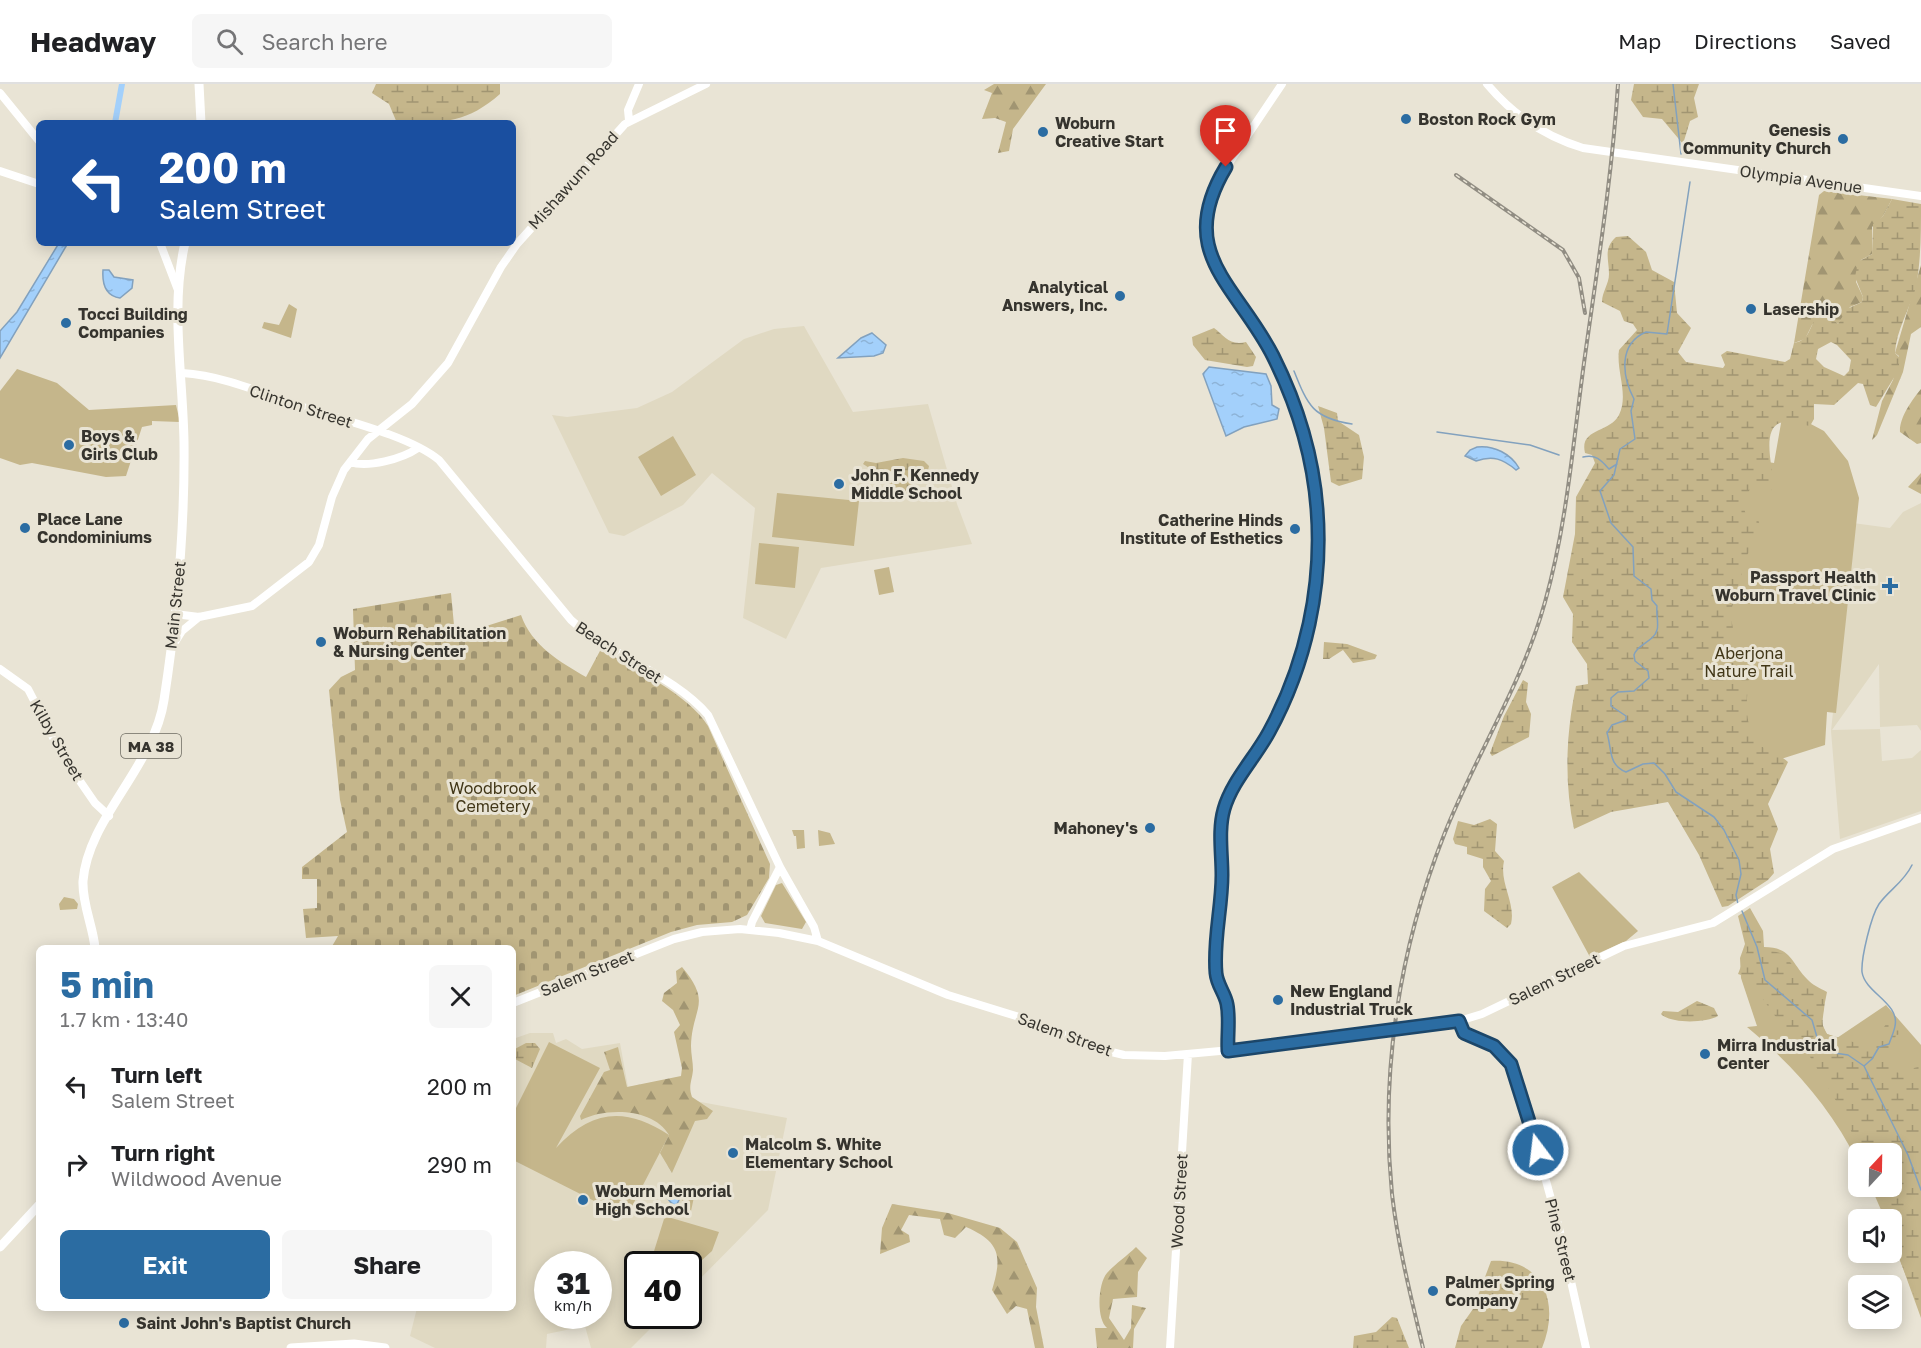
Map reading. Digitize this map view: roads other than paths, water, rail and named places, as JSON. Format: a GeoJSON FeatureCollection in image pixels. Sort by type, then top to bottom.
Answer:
{"type":"FeatureCollection","features":[{"type":"Feature","properties":{"kind":"main road"},"geometry":{"type":"LineString","coordinates":[[199,84],[201,120]]}},
{"type":"Feature","properties":{"kind":"main road","name":"Main Street"},"geometry":{"type":"LineString","coordinates":[[94,945],[85,900],[84,876],[94,844],[155,735],[163,708],[175,618],[184,495],[178,293],[185,246]]}},
{"type":"Feature","properties":{"kind":"main road"},"geometry":{"type":"LineString","coordinates":[[0,1247],[36,1208]]}},
{"type":"Feature","properties":{"kind":"main road"},"geometry":{"type":"LineString","coordinates":[[291,1348],[340,1344],[385,1348]]}},
{"type":"Feature","properties":{"kind":"street"},"geometry":{"type":"LineString","coordinates":[[629,120],[628,110],[639,84]]}},
{"type":"Feature","properties":{"kind":"street","name":"Mishawum Road"},"geometry":{"type":"LineString","coordinates":[[516,245],[629,120],[706,84]]}},
{"type":"Feature","properties":{"kind":"street"},"geometry":{"type":"LineString","coordinates":[[1228,1051],[1227,1006],[1216,969],[1222,819],[1229,796],[1268,734],[1296,673],[1312,608],[1318,534],[1310,461],[1292,398],[1263,338],[1216,268],[1208,244],[1206,220],[1210,199],[1217,181],[1282,84]]}},
{"type":"Feature","properties":{"kind":"street","name":"Olympia Avenue"},"geometry":{"type":"LineString","coordinates":[[1487,84],[1507,107],[1527,123],[1563,141],[1595,150],[1921,196]]}},
{"type":"Feature","properties":{"kind":"street"},"geometry":{"type":"LineString","coordinates":[[0,93],[36,137]]}},
{"type":"Feature","properties":{"kind":"street"},"geometry":{"type":"LineString","coordinates":[[0,171],[36,183]]}},
{"type":"Feature","properties":{"kind":"street"},"geometry":{"type":"LineString","coordinates":[[161,246],[178,293]]}},
{"type":"Feature","properties":{"kind":"street","name":"Mishawum Road"},"geometry":{"type":"LineString","coordinates":[[175,618],[199,617],[256,604],[312,559],[320,544],[334,489],[350,462],[377,431],[405,410],[432,384],[461,344],[515,246]]}},
{"type":"Feature","properties":{"kind":"street","name":"Clinton Street"},"geometry":{"type":"LineString","coordinates":[[182,373],[220,380],[377,431],[418,448]]}},
{"type":"Feature","properties":{"kind":"street"},"geometry":{"type":"LineString","coordinates":[[350,462],[360,464],[375,462],[409,453],[418,448]]}},
{"type":"Feature","properties":{"kind":"street","name":"Beach Street"},"geometry":{"type":"LineString","coordinates":[[418,448],[444,465],[570,620],[595,639],[689,697],[705,711],[716,728],[780,867],[813,924],[818,941]]}},
{"type":"Feature","properties":{"kind":"street","name":"Mishawum Road"},"geometry":{"type":"LineString","coordinates":[[170,652],[176,639],[190,623],[199,617]]}},
{"type":"Feature","properties":{"kind":"street"},"geometry":{"type":"LineString","coordinates":[[175,618],[190,623]]}},
{"type":"Feature","properties":{"kind":"street","name":"Kilby Street"},"geometry":{"type":"LineString","coordinates":[[0,669],[28,689],[62,754],[95,803],[109,816]]}},
{"type":"Feature","properties":{"kind":"street","name":"Salem Street"},"geometry":{"type":"LineString","coordinates":[[516,1002],[674,939],[707,932],[750,930],[818,941],[948,995],[1016,1016],[1107,1051],[1134,1055],[1188,1054],[1412,1029],[1459,1021],[1493,1009],[1611,951],[1636,942],[1708,925],[1838,846],[1921,818]]}},
{"type":"Feature","properties":{"kind":"street"},"geometry":{"type":"LineString","coordinates":[[750,930],[780,867]]}},
{"type":"Feature","properties":{"kind":"street","name":"Pine Street"},"geometry":{"type":"LineString","coordinates":[[1459,1021],[1467,1035],[1487,1042],[1502,1053],[1511,1064],[1518,1079],[1559,1228],[1587,1348]]}},
{"type":"Feature","properties":{"kind":"street","name":"Wood Street"},"geometry":{"type":"LineString","coordinates":[[1170,1348],[1188,1054]]}},
{"type":"Feature","properties":{"kind":"water"},"geometry":{"type":"Polygon","coordinates":[[[57,246],[66,246],[0,358],[0,331],[17,312],[57,246]]]}},
{"type":"Feature","properties":{"kind":"water"},"geometry":{"type":"Polygon","coordinates":[[[103,270],[109,270],[114,277],[133,280],[132,288],[120,298],[111,295],[104,284],[103,270]]]}},
{"type":"Feature","properties":{"kind":"water"},"geometry":{"type":"Polygon","coordinates":[[[872,333],[886,345],[883,353],[874,356],[838,358],[861,338],[872,333]]]}},
{"type":"Feature","properties":{"kind":"water"},"geometry":{"type":"Polygon","coordinates":[[[1209,367],[1266,374],[1271,386],[1272,405],[1279,409],[1277,419],[1244,427],[1226,436],[1203,374],[1209,367]]]}},
{"type":"Feature","properties":{"kind":"water"},"geometry":{"type":"Polygon","coordinates":[[[1477,447],[1490,447],[1501,452],[1519,468],[1516,470],[1498,459],[1488,458],[1476,461],[1465,456],[1477,447]]]}},
{"type":"Feature","properties":{"kind":"water"},"geometry":{"type":"Polygon","coordinates":[[[672,1184],[677,1188],[679,1200],[675,1208],[665,1195],[665,1190],[672,1184]]]}},
{"type":"Feature","properties":{"kind":"waterway"},"geometry":{"type":"LineString","coordinates":[[116,120],[122,84]]}},
{"type":"Feature","properties":{"kind":"waterway"},"geometry":{"type":"LineString","coordinates":[[1673,84],[1681,154]]}},
{"type":"Feature","properties":{"kind":"waterway"},"geometry":{"type":"LineString","coordinates":[[1690,182],[1667,334],[1646,332],[1637,337],[1627,352],[1625,371],[1634,399],[1631,411],[1635,439],[1620,449],[1614,475],[1600,491],[1611,523],[1633,547],[1634,576],[1651,589],[1652,600],[1657,606],[1658,622],[1655,634],[1638,648],[1634,655],[1635,661],[1648,671],[1649,678],[1634,691],[1618,692],[1611,698],[1611,706],[1626,716],[1626,720],[1612,725],[1607,733],[1613,761],[1620,769],[1626,772],[1643,764],[1654,763],[1665,774],[1676,792],[1714,817],[1724,830],[1739,860],[1741,874],[1736,895],[1738,904]]}},
{"type":"Feature","properties":{"kind":"waterway"},"geometry":{"type":"LineString","coordinates":[[1294,371],[1308,402],[1320,414],[1352,424]]}},
{"type":"Feature","properties":{"kind":"waterway"},"geometry":{"type":"LineString","coordinates":[[1437,432],[1530,445],[1559,455]]}},
{"type":"Feature","properties":{"kind":"waterway"},"geometry":{"type":"LineString","coordinates":[[1583,457],[1598,458],[1609,469],[1617,464]]}},
{"type":"Feature","properties":{"kind":"waterway"},"geometry":{"type":"LineString","coordinates":[[1864,1066],[1872,1059],[1879,1047],[1889,1044],[1895,1026],[1895,1018],[1888,1004],[1864,979],[1863,957],[1867,937],[1879,904],[1912,865]]}},
{"type":"Feature","properties":{"kind":"waterway"},"geometry":{"type":"LineString","coordinates":[[1742,911],[1757,947],[1765,980],[1812,1020],[1821,1051],[1848,1055],[1864,1066],[1908,1155],[1921,1190]]}},
{"type":"Feature","properties":{"kind":"railway"},"geometry":{"type":"LineString","coordinates":[[1423,1348],[1401,1252],[1392,1194],[1389,1103],[1391,1057],[1397,1012],[1415,922],[1428,878],[1456,806],[1524,662],[1553,573],[1569,483],[1604,224],[1618,84]]}},
{"type":"Feature","properties":{"kind":"railway"},"geometry":{"type":"LineString","coordinates":[[1456,175],[1563,250],[1579,278],[1585,313]]}},
{"type":"Feature","properties":{"kind":"place","name":"Boston Rock Gym"},"geometry":{"type":"Point","coordinates":[1406,119]}},
{"type":"Feature","properties":{"kind":"place","name":"Woburn Creative Start"},"geometry":{"type":"Point","coordinates":[1043,132]}},
{"type":"Feature","properties":{"kind":"place","name":"Genesis Community Church"},"geometry":{"type":"Point","coordinates":[1843,139]}},
{"type":"Feature","properties":{"kind":"place","name":"Analytical Answers, Inc."},"geometry":{"type":"Point","coordinates":[1120,296]}},
{"type":"Feature","properties":{"kind":"place","name":"Lasership"},"geometry":{"type":"Point","coordinates":[1751,309]}},
{"type":"Feature","properties":{"kind":"place","name":"Tocci Building Companies"},"geometry":{"type":"Point","coordinates":[66,323]}},
{"type":"Feature","properties":{"kind":"place","name":"Boys & Girls Club"},"geometry":{"type":"Point","coordinates":[69,445]}},
{"type":"Feature","properties":{"kind":"place","name":"John F. Kennedy Middle School"},"geometry":{"type":"Point","coordinates":[839,484]}},
{"type":"Feature","properties":{"kind":"place","name":"Place Lane Condominiums"},"geometry":{"type":"Point","coordinates":[25,528]}},
{"type":"Feature","properties":{"kind":"place","name":"Catherine Hinds Institute of Esthetics"},"geometry":{"type":"Point","coordinates":[1295,529]}},
{"type":"Feature","properties":{"kind":"place","name":"Passport Health Woburn Travel Clinic"},"geometry":{"type":"Point","coordinates":[1890,586]}},
{"type":"Feature","properties":{"kind":"place","name":"Woburn Rehabilitation & Nursing Center"},"geometry":{"type":"Point","coordinates":[321,642]}},
{"type":"Feature","properties":{"kind":"place","name":"Mahoney's"},"geometry":{"type":"Point","coordinates":[1150,828]}},
{"type":"Feature","properties":{"kind":"place","name":"New England Industrial Truck"},"geometry":{"type":"Point","coordinates":[1278,1000]}},
{"type":"Feature","properties":{"kind":"place","name":"Mirra Industrial Center"},"geometry":{"type":"Point","coordinates":[1705,1054]}},
{"type":"Feature","properties":{"kind":"place","name":"Malcolm S. White Elementary School"},"geometry":{"type":"Point","coordinates":[733,1153]}},
{"type":"Feature","properties":{"kind":"place","name":"Woburn Memorial High School"},"geometry":{"type":"Point","coordinates":[583,1200]}},
{"type":"Feature","properties":{"kind":"place","name":"Palmer Spring Company"},"geometry":{"type":"Point","coordinates":[1433,1291]}},
{"type":"Feature","properties":{"kind":"place","name":"Saint John's Baptist Church"},"geometry":{"type":"Point","coordinates":[124,1323]}},
{"type":"Feature","properties":{"kind":"park label","name":"Aberjona Nature Trail"},"geometry":{"type":"Point","coordinates":[1749,662]}},
{"type":"Feature","properties":{"kind":"park label","name":"Woodbrook Cemetery"},"geometry":{"type":"Point","coordinates":[493,797]}}]}
